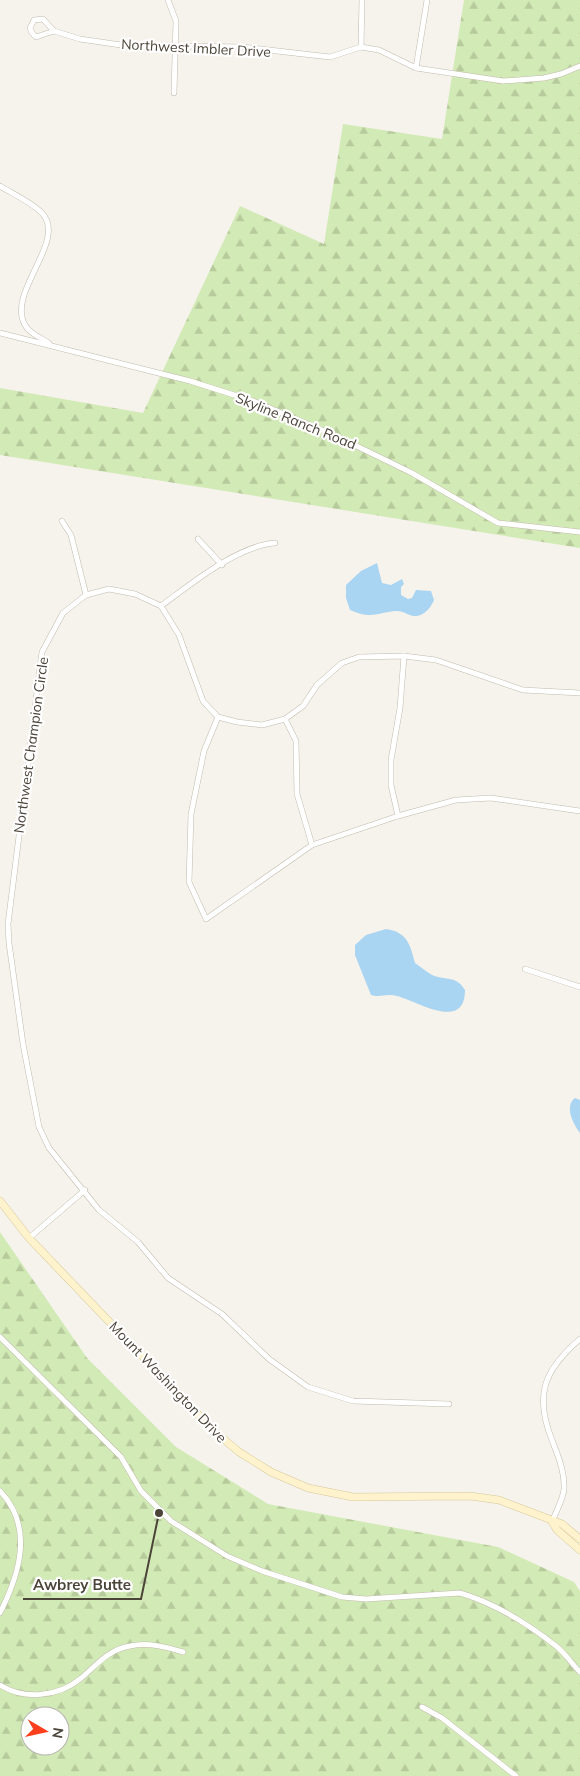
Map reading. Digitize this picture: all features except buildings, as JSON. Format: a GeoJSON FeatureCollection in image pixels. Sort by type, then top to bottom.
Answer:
{"type":"FeatureCollection","features":[{"type":"Feature","properties":{"kind":"main road","name":"Mount Washington Drive"},"geometry":{"type":"LineString","coordinates":[[0,1201],[29,1238],[212,1430],[239,1452],[270,1472],[308,1488],[353,1497],[470,1496],[498,1500],[529,1510],[552,1522],[562,1524],[580,1539]]}},
{"type":"Feature","properties":{"kind":"main road","name":"Mount Washington Drive"},"geometry":{"type":"LineString","coordinates":[[552,1522],[580,1550]]}},
{"type":"Feature","properties":{"kind":"street"},"geometry":{"type":"LineString","coordinates":[[168,0],[176,21],[174,93]]}},
{"type":"Feature","properties":{"kind":"street"},"geometry":{"type":"LineString","coordinates":[[362,0],[361,47],[379,50],[416,68],[504,81],[533,80],[561,74],[580,66]]}},
{"type":"Feature","properties":{"kind":"street"},"geometry":{"type":"LineString","coordinates":[[416,68],[427,0]]}},
{"type":"Feature","properties":{"kind":"street","name":"Northwest Imbler Drive"},"geometry":{"type":"LineString","coordinates":[[54,31],[36,37],[30,28],[34,20],[42,19],[54,31],[80,39],[121,46],[242,47],[330,57],[361,47]]}},
{"type":"Feature","properties":{"kind":"street"},"geometry":{"type":"LineString","coordinates":[[0,186],[42,214],[48,223],[47,239],[36,269],[23,295],[20,312],[29,330],[53,346]]}},
{"type":"Feature","properties":{"kind":"street","name":"Skyline Ranch Road"},"geometry":{"type":"LineString","coordinates":[[0,333],[190,381],[253,401],[336,436],[412,473],[498,523],[580,532]]}},
{"type":"Feature","properties":{"kind":"street"},"geometry":{"type":"LineString","coordinates":[[62,521],[72,535],[86,595]]}},
{"type":"Feature","properties":{"kind":"street"},"geometry":{"type":"LineString","coordinates":[[198,540],[222,565]]}},
{"type":"Feature","properties":{"kind":"street"},"geometry":{"type":"LineString","coordinates":[[275,543],[261,544],[198,577],[161,606],[179,635],[203,701],[218,717],[262,725],[285,719],[303,706],[317,685],[342,663],[359,657],[404,656],[436,660],[523,690],[580,693]]}},
{"type":"Feature","properties":{"kind":"street","name":"Northwest Champion Circle"},"geometry":{"type":"LineString","coordinates":[[161,606],[135,594],[109,589],[86,595],[63,613],[42,652],[8,924],[22,1035],[39,1126],[49,1148],[100,1210],[138,1242],[168,1278],[222,1314],[269,1359],[308,1387],[353,1401],[448,1404]]}},
{"type":"Feature","properties":{"kind":"street"},"geometry":{"type":"LineString","coordinates":[[398,816],[391,785],[392,760],[400,708],[404,656]]}},
{"type":"Feature","properties":{"kind":"street"},"geometry":{"type":"LineString","coordinates":[[218,717],[204,751],[191,814],[189,882],[206,918],[312,845],[398,816],[456,800],[491,798],[580,811]]}},
{"type":"Feature","properties":{"kind":"street"},"geometry":{"type":"LineString","coordinates":[[285,719],[296,741],[297,794],[312,845]]}},
{"type":"Feature","properties":{"kind":"street"},"geometry":{"type":"LineString","coordinates":[[525,969],[580,987]]}},
{"type":"Feature","properties":{"kind":"street"},"geometry":{"type":"LineString","coordinates":[[29,1238],[84,1190]]}},
{"type":"Feature","properties":{"kind":"street"},"geometry":{"type":"LineString","coordinates":[[0,1337],[121,1457],[141,1491],[171,1521],[227,1556],[262,1571],[342,1596],[366,1599],[460,1593],[474,1597],[515,1618],[557,1647],[580,1672]]}},
{"type":"Feature","properties":{"kind":"street"},"geometry":{"type":"LineString","coordinates":[[552,1522],[561,1499],[564,1480],[558,1455],[543,1412],[544,1391],[548,1374],[556,1362],[580,1339]]}},
{"type":"Feature","properties":{"kind":"street"},"geometry":{"type":"LineString","coordinates":[[0,1491],[12,1505],[22,1533],[22,1546],[18,1566],[0,1613]]}},
{"type":"Feature","properties":{"kind":"street"},"geometry":{"type":"LineString","coordinates":[[0,1685],[23,1694],[53,1693],[79,1680],[111,1653],[128,1646],[156,1645],[183,1652]]}},
{"type":"Feature","properties":{"kind":"street"},"geometry":{"type":"LineString","coordinates":[[422,1707],[442,1718],[516,1776]]}},
{"type":"Feature","properties":{"kind":"green space"},"geometry":{"type":"Polygon","coordinates":[[[464,0],[580,0],[580,548],[0,455],[0,388],[143,413],[240,206],[324,244],[343,124],[442,139],[464,0]]]}},
{"type":"Feature","properties":{"kind":"green space"},"geometry":{"type":"Polygon","coordinates":[[[0,1232],[87,1358],[176,1447],[268,1504],[498,1547],[574,1582],[580,1591],[580,1776],[0,1776],[0,1232]]]}},
{"type":"Feature","properties":{"kind":"water"},"geometry":{"type":"Polygon","coordinates":[[[377,563],[382,583],[391,585],[402,579],[404,584],[401,587],[401,595],[408,599],[412,598],[416,590],[431,591],[434,600],[423,614],[414,616],[397,611],[364,615],[350,610],[346,598],[346,585],[361,571],[377,563]]]}},
{"type":"Feature","properties":{"kind":"water"},"geometry":{"type":"Polygon","coordinates":[[[386,929],[399,933],[407,940],[415,963],[432,975],[454,980],[462,985],[465,990],[463,1003],[457,1010],[448,1012],[438,1011],[397,996],[371,995],[355,955],[355,945],[366,935],[386,929]]]}},
{"type":"Feature","properties":{"kind":"water"},"geometry":{"type":"Polygon","coordinates":[[[575,1098],[580,1100],[580,1133],[572,1120],[570,1110],[572,1101],[575,1098]]]}},
{"type":"Feature","properties":{"kind":"place","name":"Awbrey Butte"},"geometry":{"type":"Point","coordinates":[159,1513]}}]}
